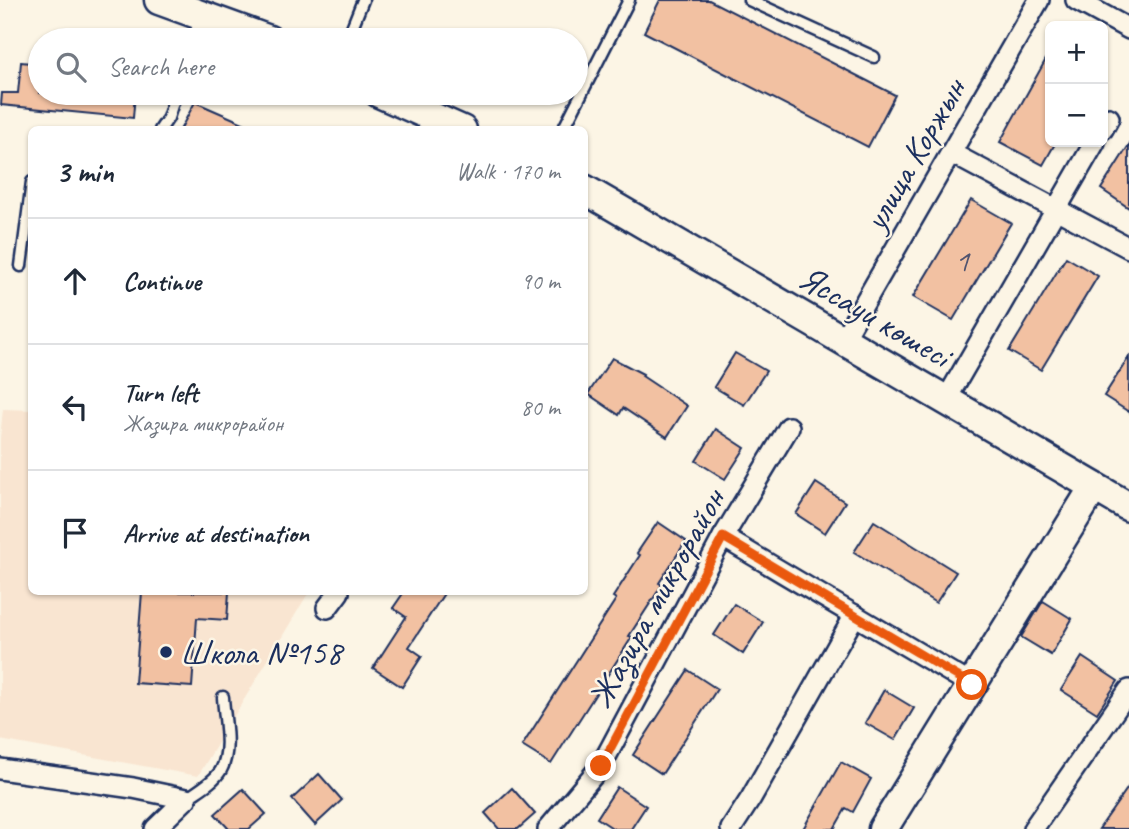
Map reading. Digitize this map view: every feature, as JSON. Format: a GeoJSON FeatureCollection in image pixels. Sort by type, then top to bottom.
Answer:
{"type":"FeatureCollection","features":[{"type":"Feature","properties":{"kind":"main road"},"geometry":{"type":"LineString","coordinates":[[159,0],[197,28]]}},
{"type":"Feature","properties":{"kind":"main road"},"geometry":{"type":"LineString","coordinates":[[406,105],[453,126]]}},
{"type":"Feature","properties":{"kind":"main road","name":"Яссауи көшесі"},"geometry":{"type":"LineString","coordinates":[[588,191],[1129,507]]}},
{"type":"Feature","properties":{"kind":"main road"},"geometry":{"type":"LineString","coordinates":[[883,829],[1094,487]]}},
{"type":"Feature","properties":{"kind":"street","name":"улица Коржын"},"geometry":{"type":"LineString","coordinates":[[842,340],[1039,0]]}},
{"type":"Feature","properties":{"kind":"street"},"geometry":{"type":"LineString","coordinates":[[1076,0],[1129,29]]}},
{"type":"Feature","properties":{"kind":"street"},"geometry":{"type":"LineString","coordinates":[[946,400],[1092,147]]}},
{"type":"Feature","properties":{"kind":"street"},"geometry":{"type":"LineString","coordinates":[[951,153],[1129,248]]}},
{"type":"Feature","properties":{"kind":"street","name":"Жазира микрорайон"},"geometry":{"type":"LineString","coordinates":[[548,829],[601,766],[723,537],[789,426]]}},
{"type":"Feature","properties":{"kind":"street"},"geometry":{"type":"LineString","coordinates":[[723,537],[972,685]]}},
{"type":"Feature","properties":{"kind":"street"},"geometry":{"type":"LineString","coordinates":[[327,608],[337,595]]}},
{"type":"Feature","properties":{"kind":"street"},"geometry":{"type":"LineString","coordinates":[[730,829],[751,798],[855,615]]}},
{"type":"Feature","properties":{"kind":"street"},"geometry":{"type":"LineString","coordinates":[[1033,829],[1129,690]]}},
{"type":"Feature","properties":{"kind":"street"},"geometry":{"type":"LineString","coordinates":[[0,769],[134,788],[186,799]]}},
{"type":"Feature","properties":{"kind":"street"},"geometry":{"type":"LineString","coordinates":[[155,829],[186,799]]}},
{"type":"Feature","properties":{"kind":"lane"},"geometry":{"type":"LineString","coordinates":[[352,28],[363,0]]}},
{"type":"Feature","properties":{"kind":"lane"},"geometry":{"type":"LineString","coordinates":[[588,81],[629,0]]}},
{"type":"Feature","properties":{"kind":"lane"},"geometry":{"type":"LineString","coordinates":[[749,0],[874,57]]}},
{"type":"Feature","properties":{"kind":"lane"},"geometry":{"type":"LineString","coordinates":[[163,126],[172,105]]}},
{"type":"Feature","properties":{"kind":"lane"},"geometry":{"type":"LineString","coordinates":[[565,126],[576,105]]}},
{"type":"Feature","properties":{"kind":"lane"},"geometry":{"type":"LineString","coordinates":[[21,267],[28,213]]}},
{"type":"Feature","properties":{"kind":"lane"},"geometry":{"type":"LineString","coordinates":[[186,799],[209,783],[221,770],[226,753],[223,697]]}},
{"type":"Feature","properties":{"kind":"shaded area"},"geometry":{"type":"Polygon","coordinates":[[[3,409],[28,410],[28,595],[307,595],[198,776],[0,740],[0,438],[3,409]]]}},
{"type":"Feature","properties":{"kind":"building"},"geometry":{"type":"Polygon","coordinates":[[[660,0],[709,0],[895,95],[868,147],[644,32],[660,0]]]}},
{"type":"Feature","properties":{"kind":"building"},"geometry":{"type":"Polygon","coordinates":[[[1045,61],[1045,147],[1053,147],[1043,165],[1000,142],[1045,61]]]}},
{"type":"Feature","properties":{"kind":"building"},"geometry":{"type":"Polygon","coordinates":[[[21,62],[28,63],[28,105],[134,105],[133,118],[1,105],[2,93],[18,93],[21,62]]]}},
{"type":"Feature","properties":{"kind":"building"},"geometry":{"type":"Polygon","coordinates":[[[193,105],[202,105],[250,126],[182,126],[193,105]]]}},
{"type":"Feature","properties":{"kind":"building"},"geometry":{"type":"Polygon","coordinates":[[[1129,145],[1129,208],[1101,189],[1129,145]]]}},
{"type":"Feature","properties":{"kind":"building"},"geometry":{"type":"Polygon","coordinates":[[[971,200],[1011,223],[953,320],[913,297],[971,200]]]}},
{"type":"Feature","properties":{"kind":"building"},"geometry":{"type":"Polygon","coordinates":[[[1066,257],[1098,276],[1041,370],[1009,351],[1066,257]]]}},
{"type":"Feature","properties":{"kind":"building"},"geometry":{"type":"Polygon","coordinates":[[[735,353],[766,371],[744,405],[714,387],[735,353]]]}},
{"type":"Feature","properties":{"kind":"building"},"geometry":{"type":"Polygon","coordinates":[[[1129,357],[1129,412],[1104,396],[1129,357]]]}},
{"type":"Feature","properties":{"kind":"building"},"geometry":{"type":"Polygon","coordinates":[[[612,358],[643,374],[642,376],[687,406],[667,437],[623,408],[619,415],[588,394],[612,358]]]}},
{"type":"Feature","properties":{"kind":"building"},"geometry":{"type":"Polygon","coordinates":[[[716,429],[745,448],[725,479],[696,461],[716,429]]]}},
{"type":"Feature","properties":{"kind":"building"},"geometry":{"type":"Polygon","coordinates":[[[816,483],[845,502],[825,533],[796,514],[816,483]]]}},
{"type":"Feature","properties":{"kind":"building"},"geometry":{"type":"Polygon","coordinates":[[[874,521],[956,572],[936,603],[854,552],[874,521]]]}},
{"type":"Feature","properties":{"kind":"building"},"geometry":{"type":"Polygon","coordinates":[[[658,522],[686,541],[629,636],[632,637],[551,764],[522,746],[616,599],[613,597],[640,555],[637,553],[658,522]]]}},
{"type":"Feature","properties":{"kind":"building","name":"Школа №158"},"geometry":{"type":"Polygon","coordinates":[[[142,595],[229,595],[227,620],[197,618],[192,687],[135,683],[142,595]]]}},
{"type":"Feature","properties":{"kind":"building"},"geometry":{"type":"Polygon","coordinates":[[[402,595],[443,595],[409,647],[422,656],[402,687],[373,668],[406,617],[393,608],[402,595]]]}},
{"type":"Feature","properties":{"kind":"building"},"geometry":{"type":"Polygon","coordinates":[[[1043,601],[1072,619],[1051,655],[1021,637],[1043,601]]]}},
{"type":"Feature","properties":{"kind":"building"},"geometry":{"type":"Polygon","coordinates":[[[734,604],[763,622],[743,654],[714,635],[734,604]]]}},
{"type":"Feature","properties":{"kind":"building"},"geometry":{"type":"Polygon","coordinates":[[[1082,657],[1118,681],[1097,713],[1061,690],[1082,657]]]}},
{"type":"Feature","properties":{"kind":"building"},"geometry":{"type":"Polygon","coordinates":[[[688,670],[717,689],[662,774],[633,755],[688,670]]]}},
{"type":"Feature","properties":{"kind":"building"},"geometry":{"type":"Polygon","coordinates":[[[884,690],[914,708],[895,740],[865,723],[884,690]]]}},
{"type":"Feature","properties":{"kind":"building"},"geometry":{"type":"Polygon","coordinates":[[[841,762],[871,779],[853,812],[846,808],[834,829],[803,829],[841,762]]]}},
{"type":"Feature","properties":{"kind":"building"},"geometry":{"type":"Polygon","coordinates":[[[319,774],[342,800],[315,825],[292,799],[319,774]]]}},
{"type":"Feature","properties":{"kind":"building"},"geometry":{"type":"Polygon","coordinates":[[[1129,786],[1129,829],[1099,829],[1129,786]]]}},
{"type":"Feature","properties":{"kind":"building"},"geometry":{"type":"Polygon","coordinates":[[[617,787],[646,806],[631,829],[614,829],[597,818],[617,787]]]}},
{"type":"Feature","properties":{"kind":"building"},"geometry":{"type":"Polygon","coordinates":[[[512,788],[535,814],[518,829],[499,829],[485,813],[512,788]]]}},
{"type":"Feature","properties":{"kind":"building"},"geometry":{"type":"Polygon","coordinates":[[[243,789],[266,814],[249,829],[229,829],[215,814],[243,789]]]}},
{"type":"Feature","properties":{"kind":"place","name":"Школа №158"},"geometry":{"type":"Point","coordinates":[166,652]}},
{"type":"Feature","properties":{"kind":"route"},"geometry":{"type":"LineString","coordinates":[[601,766],[723,537],[972,685]]}}]}
